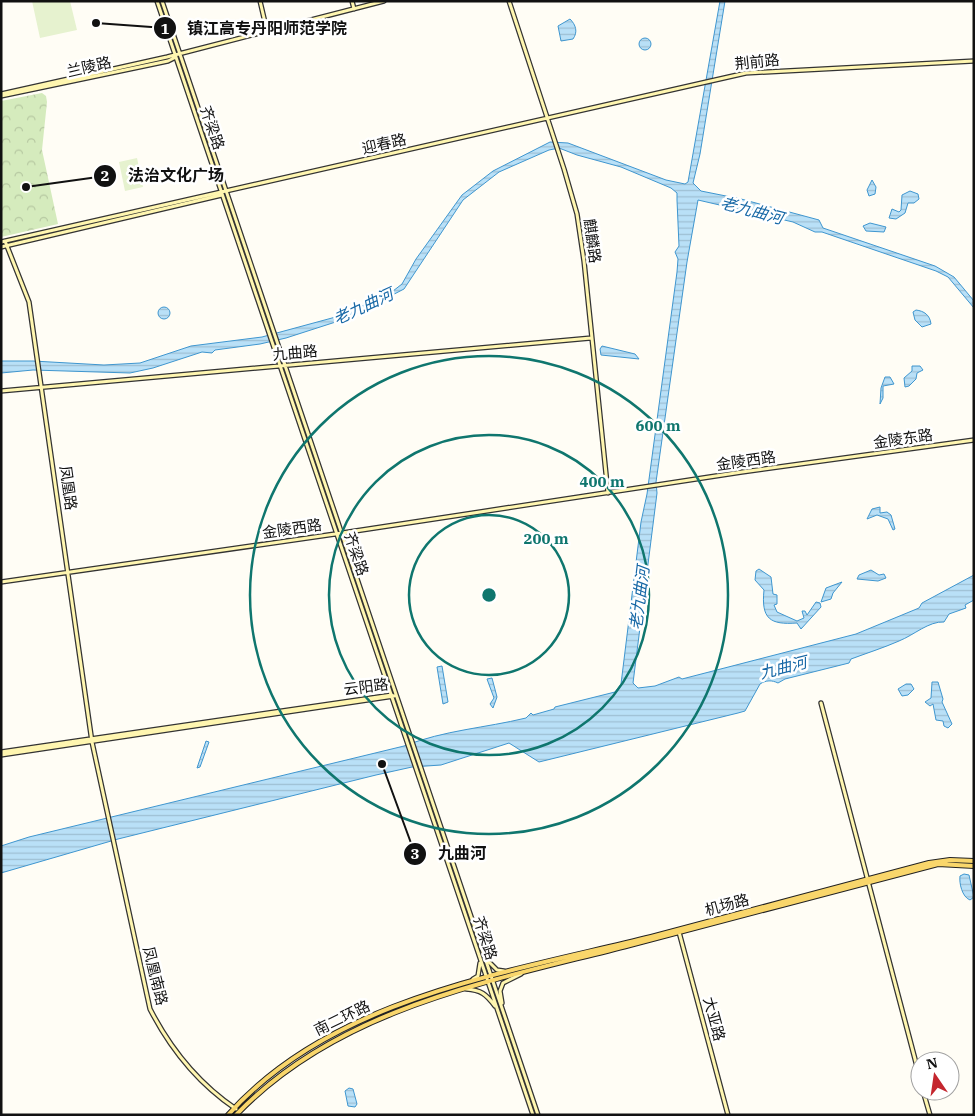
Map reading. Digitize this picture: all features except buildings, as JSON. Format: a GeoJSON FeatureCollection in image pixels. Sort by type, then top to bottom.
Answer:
{"type":"FeatureCollection","features":[{"type":"Feature","properties":{"kind":"main road","name":"机场路"},"geometry":{"type":"LineString","coordinates":[[489,979],[940,861],[974,862]]}},
{"type":"Feature","properties":{"kind":"main road","name":"机场路"},"geometry":{"type":"LineString","coordinates":[[868,881],[938,864],[974,866]]}},
{"type":"Feature","properties":{"kind":"main road","name":"南二环路"},"geometry":{"type":"LineString","coordinates":[[227,1115],[273,1074],[304,1051],[376,1016],[489,979]]}},
{"type":"Feature","properties":{"kind":"main road","name":"南二环路"},"geometry":{"type":"LineString","coordinates":[[238,1113],[276,1078],[306,1056],[376,1016]]}},
{"type":"Feature","properties":{"kind":"street","name":"齐梁路"},"geometry":{"type":"LineString","coordinates":[[157,1],[272,333],[273,343],[283,365],[425,774],[484,957],[498,1011],[534,1115]]}},
{"type":"Feature","properties":{"kind":"street","name":"齐梁路"},"geometry":{"type":"LineString","coordinates":[[162,1],[250,270]]}},
{"type":"Feature","properties":{"kind":"street"},"geometry":{"type":"LineString","coordinates":[[260,1],[267,31]]}},
{"type":"Feature","properties":{"kind":"street"},"geometry":{"type":"LineString","coordinates":[[352,1],[354,9]]}},
{"type":"Feature","properties":{"kind":"street","name":"兰陵路"},"geometry":{"type":"LineString","coordinates":[[1,95],[175,56],[179,53],[384,1]]}},
{"type":"Feature","properties":{"kind":"street","name":"麒麟路"},"geometry":{"type":"LineString","coordinates":[[509,1],[564,169],[580,232],[608,493]]}},
{"type":"Feature","properties":{"kind":"street","name":"荆前路"},"geometry":{"type":"LineString","coordinates":[[546,117],[760,71],[974,61]]}},
{"type":"Feature","properties":{"kind":"street","name":"迎春路"},"geometry":{"type":"LineString","coordinates":[[1,247],[546,117]]}},
{"type":"Feature","properties":{"kind":"street","name":"迎春路"},"geometry":{"type":"LineString","coordinates":[[3,241],[222,193]]}},
{"type":"Feature","properties":{"kind":"street","name":"凤凰路"},"geometry":{"type":"LineString","coordinates":[[3,241],[8,245],[29,302],[92,740]]}},
{"type":"Feature","properties":{"kind":"street","name":"齐梁路"},"geometry":{"type":"LineString","coordinates":[[272,333],[278,342],[283,365],[337,534],[406,734],[479,958],[503,1011],[538,1115]]}},
{"type":"Feature","properties":{"kind":"street","name":"九曲路"},"geometry":{"type":"LineString","coordinates":[[1,391],[591,338]]}},
{"type":"Feature","properties":{"kind":"street","name":"金陵东路"},"geometry":{"type":"LineString","coordinates":[[835,460],[974,440]]}},
{"type":"Feature","properties":{"kind":"street","name":"金陵西路"},"geometry":{"type":"LineString","coordinates":[[1,582],[835,460]]}},
{"type":"Feature","properties":{"kind":"street","name":"云阳路"},"geometry":{"type":"LineString","coordinates":[[1,753],[397,695]]}},
{"type":"Feature","properties":{"kind":"street"},"geometry":{"type":"LineString","coordinates":[[821,703],[913,1051]]}},
{"type":"Feature","properties":{"kind":"street","name":"凤凰南路"},"geometry":{"type":"LineString","coordinates":[[92,740],[113,845],[150,1009],[164,1037],[180,1058],[238,1113]]}},
{"type":"Feature","properties":{"kind":"street","name":"大亚路"},"geometry":{"type":"LineString","coordinates":[[678,931],[728,1115]]}},
{"type":"Feature","properties":{"kind":"street"},"geometry":{"type":"LineString","coordinates":[[484,957],[497,970],[525,970]]}},
{"type":"Feature","properties":{"kind":"street"},"geometry":{"type":"LineString","coordinates":[[465,986],[478,976],[479,958]]}},
{"type":"Feature","properties":{"kind":"street"},"geometry":{"type":"LineString","coordinates":[[503,1011],[500,987],[506,980],[525,970]]}},
{"type":"Feature","properties":{"kind":"street"},"geometry":{"type":"LineString","coordinates":[[465,986],[484,993],[498,1011]]}},
{"type":"Feature","properties":{"kind":"street"},"geometry":{"type":"LineString","coordinates":[[926,1101],[930,1115]]}},
{"type":"Feature","properties":{"kind":"green space"},"geometry":{"type":"Polygon","coordinates":[[[32,1],[70,1],[77,30],[40,38],[32,1]]]}},
{"type":"Feature","properties":{"kind":"green space"},"geometry":{"type":"Polygon","coordinates":[[[42,93],[46,96],[47,102],[42,150],[58,224],[1,237],[1,101],[42,93]]]}},
{"type":"Feature","properties":{"kind":"green space"},"geometry":{"type":"Polygon","coordinates":[[[137,158],[143,187],[125,191],[119,162],[137,158]]]}},
{"type":"Feature","properties":{"kind":"water","name":"老九曲河"},"geometry":{"type":"Polygon","coordinates":[[[720,1],[725,1],[700,154],[693,183],[701,191],[741,199],[819,220],[823,228],[935,266],[954,277],[974,301],[974,308],[948,277],[936,271],[822,232],[815,232],[793,222],[698,200],[687,262],[656,482],[657,493],[633,683],[638,688],[655,686],[679,677],[682,679],[856,634],[919,608],[922,603],[974,575],[974,600],[965,605],[966,608],[949,614],[944,622],[927,626],[899,641],[851,659],[849,663],[785,679],[778,683],[769,681],[762,683],[745,711],[738,713],[539,762],[509,743],[441,765],[412,767],[376,775],[118,839],[1,873],[1,846],[29,837],[404,746],[435,736],[526,718],[531,713],[533,715],[554,709],[555,707],[615,692],[621,684],[641,522],[647,494],[677,272],[678,259],[675,252],[679,246],[677,193],[671,188],[621,167],[559,148],[549,150],[499,172],[463,200],[404,289],[348,318],[286,338],[260,344],[215,350],[212,353],[202,352],[153,368],[130,373],[33,370],[1,373],[1,361],[104,365],[140,363],[191,346],[262,337],[343,315],[393,291],[402,284],[416,259],[462,195],[493,171],[550,142],[568,143],[666,180],[685,184],[688,182],[720,1]]]}},
{"type":"Feature","properties":{"kind":"water"},"geometry":{"type":"Polygon","coordinates":[[[570,19],[576,29],[575,36],[573,39],[561,41],[558,26],[570,19]]]}},
{"type":"Feature","properties":{"kind":"water"},"geometry":{"type":"Polygon","coordinates":[[[645,38],[651,44],[645,50],[639,44],[645,38]]]}},
{"type":"Feature","properties":{"kind":"water"},"geometry":{"type":"Polygon","coordinates":[[[872,180],[876,187],[875,194],[869,196],[867,190],[872,180]]]}},
{"type":"Feature","properties":{"kind":"water"},"geometry":{"type":"Polygon","coordinates":[[[910,191],[918,194],[919,199],[914,203],[908,203],[905,213],[896,219],[889,218],[892,209],[899,212],[901,210],[902,195],[910,191]]]}},
{"type":"Feature","properties":{"kind":"water"},"geometry":{"type":"Polygon","coordinates":[[[870,223],[886,227],[884,232],[866,231],[863,226],[870,223]]]}},
{"type":"Feature","properties":{"kind":"water"},"geometry":{"type":"Polygon","coordinates":[[[164,307],[170,313],[164,319],[158,313],[164,307]]]}},
{"type":"Feature","properties":{"kind":"water"},"geometry":{"type":"Polygon","coordinates":[[[916,310],[926,314],[931,324],[922,327],[915,320],[913,312],[916,310]]]}},
{"type":"Feature","properties":{"kind":"water"},"geometry":{"type":"Polygon","coordinates":[[[602,346],[635,354],[639,359],[601,355],[600,349],[602,346]]]}},
{"type":"Feature","properties":{"kind":"water"},"geometry":{"type":"Polygon","coordinates":[[[912,366],[920,366],[923,370],[917,373],[916,379],[909,386],[905,387],[904,378],[912,371],[912,366]]]}},
{"type":"Feature","properties":{"kind":"water"},"geometry":{"type":"Polygon","coordinates":[[[885,377],[890,377],[894,384],[883,386],[883,398],[880,404],[881,388],[885,377]]]}},
{"type":"Feature","properties":{"kind":"water"},"geometry":{"type":"Polygon","coordinates":[[[880,507],[880,513],[887,512],[891,515],[895,529],[893,530],[888,519],[877,515],[867,519],[872,509],[880,507]]]}},
{"type":"Feature","properties":{"kind":"water"},"geometry":{"type":"Polygon","coordinates":[[[759,569],[771,577],[773,594],[777,595],[777,604],[774,605],[777,612],[797,621],[804,618],[802,611],[805,611],[807,615],[816,602],[820,603],[821,607],[801,629],[797,623],[780,623],[769,618],[766,614],[763,600],[764,590],[755,580],[756,571],[759,569]]]}},
{"type":"Feature","properties":{"kind":"water"},"geometry":{"type":"Polygon","coordinates":[[[871,570],[879,575],[884,574],[886,578],[878,581],[857,579],[859,575],[871,570]]]}},
{"type":"Feature","properties":{"kind":"water"},"geometry":{"type":"Polygon","coordinates":[[[842,582],[833,593],[831,599],[821,602],[826,588],[842,582]]]}},
{"type":"Feature","properties":{"kind":"water"},"geometry":{"type":"Polygon","coordinates":[[[442,666],[448,702],[443,704],[437,667],[442,666]]]}},
{"type":"Feature","properties":{"kind":"water"},"geometry":{"type":"Polygon","coordinates":[[[492,678],[497,697],[493,708],[490,704],[494,698],[487,679],[492,678]]]}},
{"type":"Feature","properties":{"kind":"water"},"geometry":{"type":"Polygon","coordinates":[[[932,682],[938,682],[943,699],[942,702],[952,724],[948,728],[944,726],[943,721],[936,720],[933,704],[930,706],[925,702],[931,698],[932,682]]]}},
{"type":"Feature","properties":{"kind":"water"},"geometry":{"type":"Polygon","coordinates":[[[906,684],[911,684],[914,689],[908,695],[902,696],[898,689],[906,684]]]}},
{"type":"Feature","properties":{"kind":"water"},"geometry":{"type":"Polygon","coordinates":[[[206,741],[209,742],[200,767],[197,768],[206,741]]]}},
{"type":"Feature","properties":{"kind":"water"},"geometry":{"type":"Polygon","coordinates":[[[964,874],[969,875],[974,897],[970,900],[963,893],[961,886],[960,876],[964,874]]]}},
{"type":"Feature","properties":{"kind":"water"},"geometry":{"type":"Polygon","coordinates":[[[349,1088],[353,1089],[357,1104],[355,1107],[348,1106],[345,1091],[349,1088]]]}},
{"type":"Feature","properties":{"kind":"place","name":"镇江高专丹阳师范学院"},"geometry":{"type":"Point","coordinates":[96,23]}},
{"type":"Feature","properties":{"kind":"place","name":"法治文化广场"},"geometry":{"type":"Point","coordinates":[26,187]}},
{"type":"Feature","properties":{"kind":"place","name":"九曲河"},"geometry":{"type":"Point","coordinates":[382,764]}}]}
